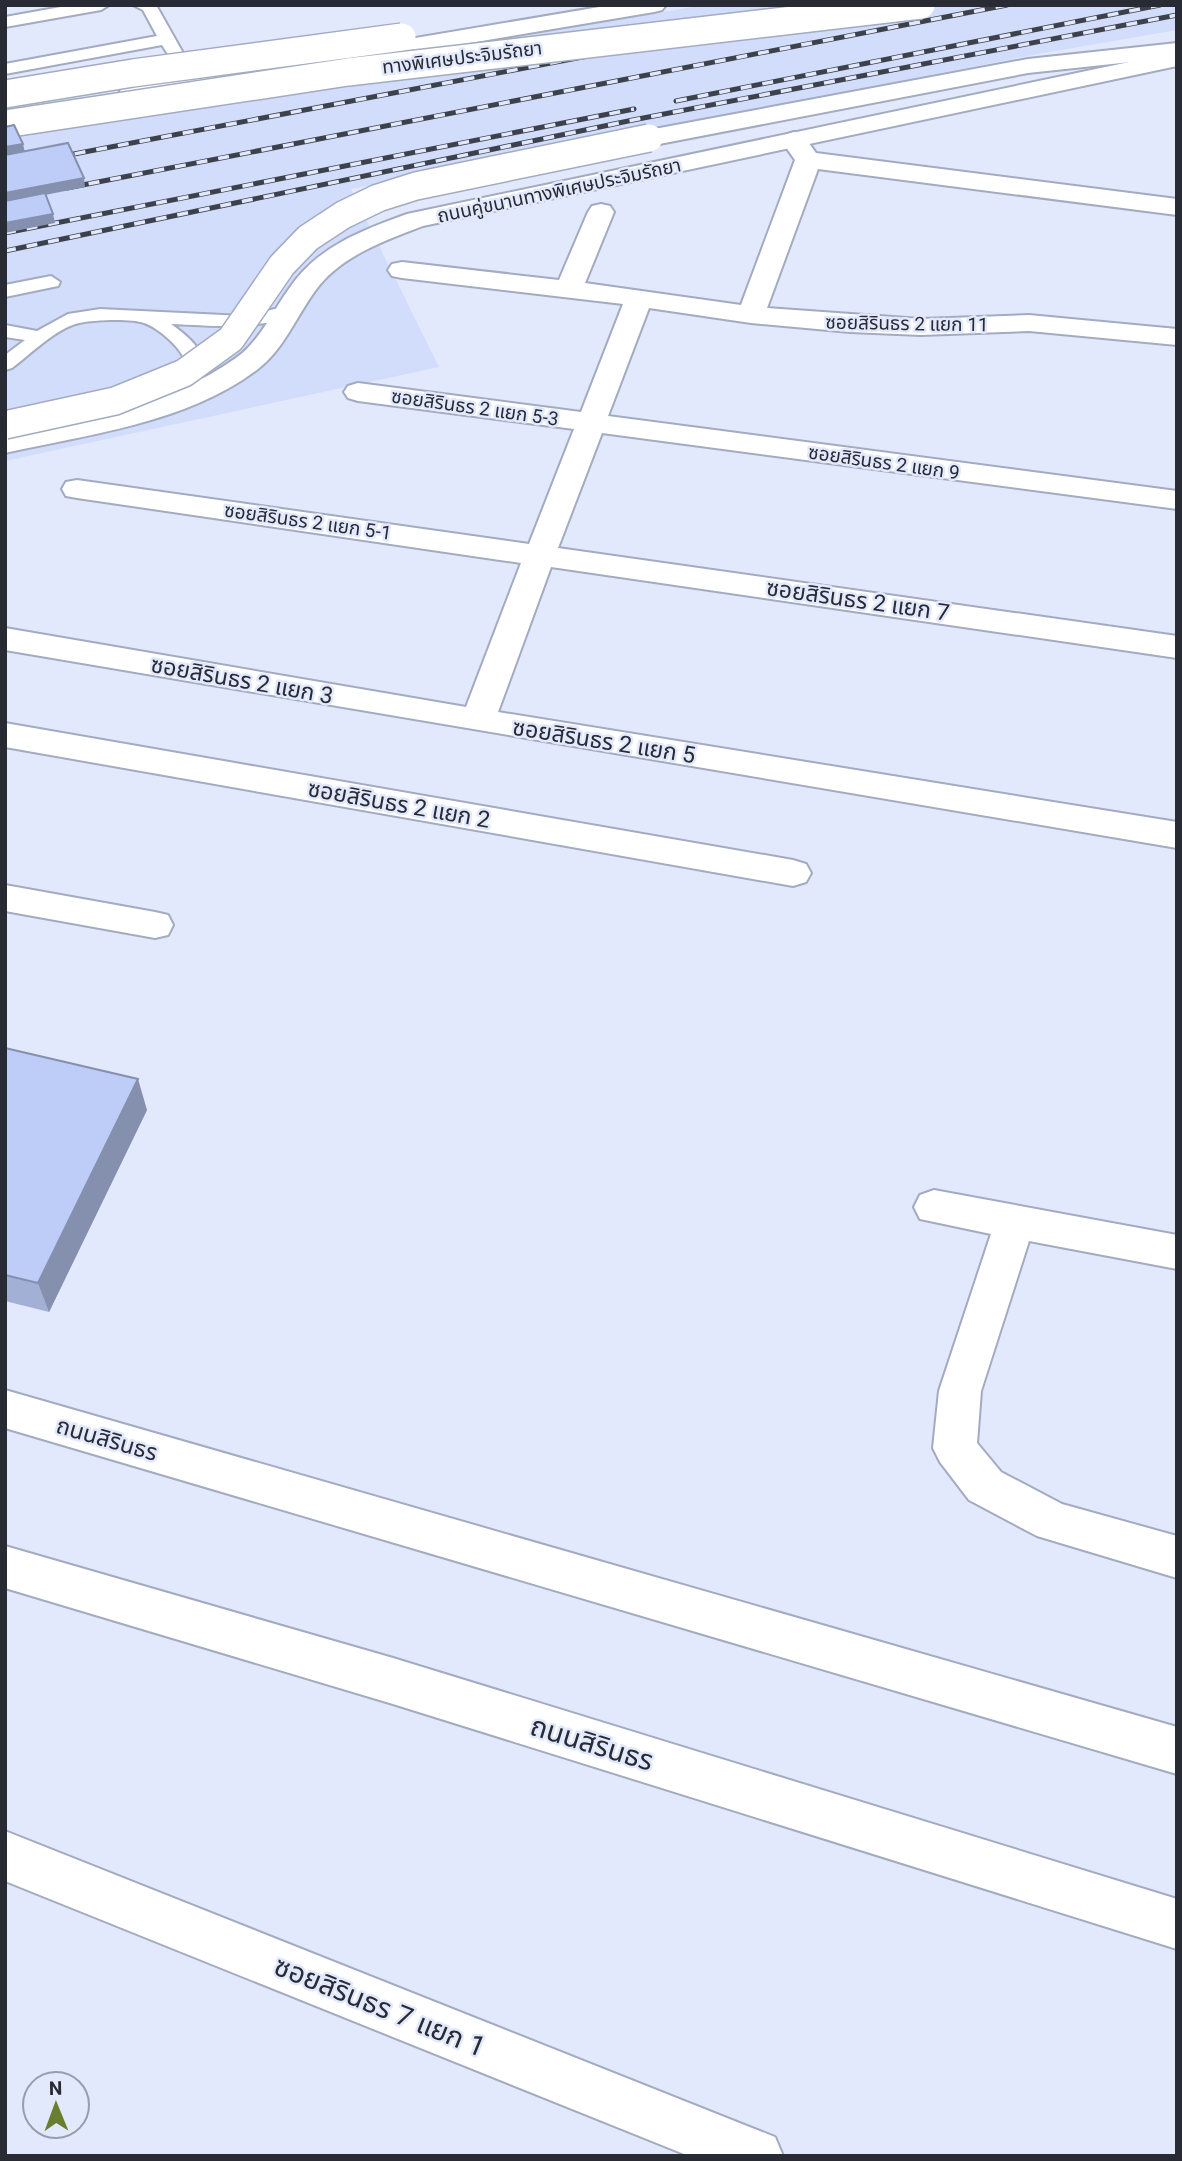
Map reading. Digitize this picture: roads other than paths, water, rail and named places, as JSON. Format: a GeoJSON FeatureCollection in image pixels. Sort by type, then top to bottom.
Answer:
{"type":"FeatureCollection","features":[{"type":"Feature","properties":{"kind":"main road"},"geometry":{"type":"LineString","coordinates":[[5,115],[654,5]]}},
{"type":"Feature","properties":{"kind":"main road","name":"ทางพิเศษประจิมรัถยา"},"geometry":{"type":"LineString","coordinates":[[5,93],[291,50],[682,5]]}},
{"type":"Feature","properties":{"kind":"main road","name":"ทางพิเศษประจิมรัถยา"},"geometry":{"type":"LineString","coordinates":[[5,124],[152,99],[409,62],[921,5]]}},
{"type":"Feature","properties":{"kind":"main road"},"geometry":{"type":"LineString","coordinates":[[5,425],[115,401],[184,373],[231,340],[282,265],[308,238],[343,215],[377,198],[427,183],[1028,66],[1177,50]]}},
{"type":"Feature","properties":{"kind":"main road","name":"ถนนคู่ขนานทางพิเศษประจิมรัถยา"},"geometry":{"type":"LineString","coordinates":[[5,444],[125,417],[178,401],[248,363],[265,346],[310,279],[337,255],[371,236],[416,220],[801,150],[1177,59]]}},
{"type":"Feature","properties":{"kind":"main road"},"geometry":{"type":"LineString","coordinates":[[751,315],[801,150],[1177,207]]}},
{"type":"Feature","properties":{"kind":"main road"},"geometry":{"type":"LineString","coordinates":[[569,289],[601,212]]}},
{"type":"Feature","properties":{"kind":"main road","name":"ซอยสิรินธร 2 แยก 11"},"geometry":{"type":"LineString","coordinates":[[401,270],[639,298],[751,315],[850,324],[897,326],[1029,323],[1177,337]]}},
{"type":"Feature","properties":{"kind":"main road","name":"ซอยสิรินธร 2 แยก 5"},"geometry":{"type":"LineString","coordinates":[[639,298],[592,423],[538,554],[478,720],[1177,835]]}},
{"type":"Feature","properties":{"kind":"main road","name":"ซอยสิรินธร 2 แยก 5-3"},"geometry":{"type":"LineString","coordinates":[[358,392],[592,423]]}},
{"type":"Feature","properties":{"kind":"main road","name":"ซอยสิรินธร 2 แยก 9"},"geometry":{"type":"LineString","coordinates":[[592,423],[1177,500]]}},
{"type":"Feature","properties":{"kind":"main road","name":"ซอยสิรินธร 2 แยก 5-1"},"geometry":{"type":"LineString","coordinates":[[77,489],[538,554]]}},
{"type":"Feature","properties":{"kind":"main road","name":"ซอยสิรินธร 2 แยก 7"},"geometry":{"type":"LineString","coordinates":[[538,554],[1177,647]]}},
{"type":"Feature","properties":{"kind":"main road","name":"ซอยสิรินธร 2 แยก 3"},"geometry":{"type":"LineString","coordinates":[[5,639],[478,720]]}},
{"type":"Feature","properties":{"kind":"main road","name":"ซอยสิรินธร 2 แยก 2"},"geometry":{"type":"LineString","coordinates":[[5,735],[793,873]]}},
{"type":"Feature","properties":{"kind":"main road"},"geometry":{"type":"LineString","coordinates":[[5,898],[156,925]]}},
{"type":"Feature","properties":{"kind":"main road"},"geometry":{"type":"LineString","coordinates":[[934,1207],[1177,1252]]}},
{"type":"Feature","properties":{"kind":"main road"},"geometry":{"type":"LineString","coordinates":[[1015,1222],[960,1391],[955,1448],[985,1486],[1053,1522],[1177,1557]]}},
{"type":"Feature","properties":{"kind":"main road","name":"ถนนสิรินธร"},"geometry":{"type":"LineString","coordinates":[[5,1409],[1177,1751]]}},
{"type":"Feature","properties":{"kind":"main road","name":"ถนนสิรินธร"},"geometry":{"type":"LineString","coordinates":[[5,1567],[407,1685],[1177,1924]]}},
{"type":"Feature","properties":{"kind":"main road","name":"ซอยสิรินธร 7 แยก 1"},"geometry":{"type":"LineString","coordinates":[[5,1856],[755,2156]]}},
{"type":"Feature","properties":{"kind":"lane"},"geometry":{"type":"LineString","coordinates":[[5,22],[101,5]]}},
{"type":"Feature","properties":{"kind":"lane"},"geometry":{"type":"LineString","coordinates":[[141,5],[149,6],[190,82]]}},
{"type":"Feature","properties":{"kind":"lane"},"geometry":{"type":"LineString","coordinates":[[5,69],[168,39]]}},
{"type":"Feature","properties":{"kind":"lane"},"geometry":{"type":"LineString","coordinates":[[5,291],[51,282]]}},
{"type":"Feature","properties":{"kind":"lane"},"geometry":{"type":"LineString","coordinates":[[5,364],[56,326],[75,318],[100,315],[244,322],[288,312]]}},
{"type":"Feature","properties":{"kind":"lane"},"geometry":{"type":"LineString","coordinates":[[150,318],[180,338],[196,362],[194,380],[178,401]]}},
{"type":"Feature","properties":{"kind":"lane"},"geometry":{"type":"LineString","coordinates":[[5,331],[40,337]]}},
{"type":"Feature","properties":{"kind":"railway"},"geometry":{"type":"LineString","coordinates":[[53,158],[855,5]]}},
{"type":"Feature","properties":{"kind":"railway"},"geometry":{"type":"LineString","coordinates":[[67,188],[1007,5]]}},
{"type":"Feature","properties":{"kind":"railway"},"geometry":{"type":"LineString","coordinates":[[676,101],[1160,5]]}},
{"type":"Feature","properties":{"kind":"railway"},"geometry":{"type":"LineString","coordinates":[[5,251],[633,120],[1177,15]]}},
{"type":"Feature","properties":{"kind":"railway"},"geometry":{"type":"LineString","coordinates":[[5,233],[634,109]]}}]}
